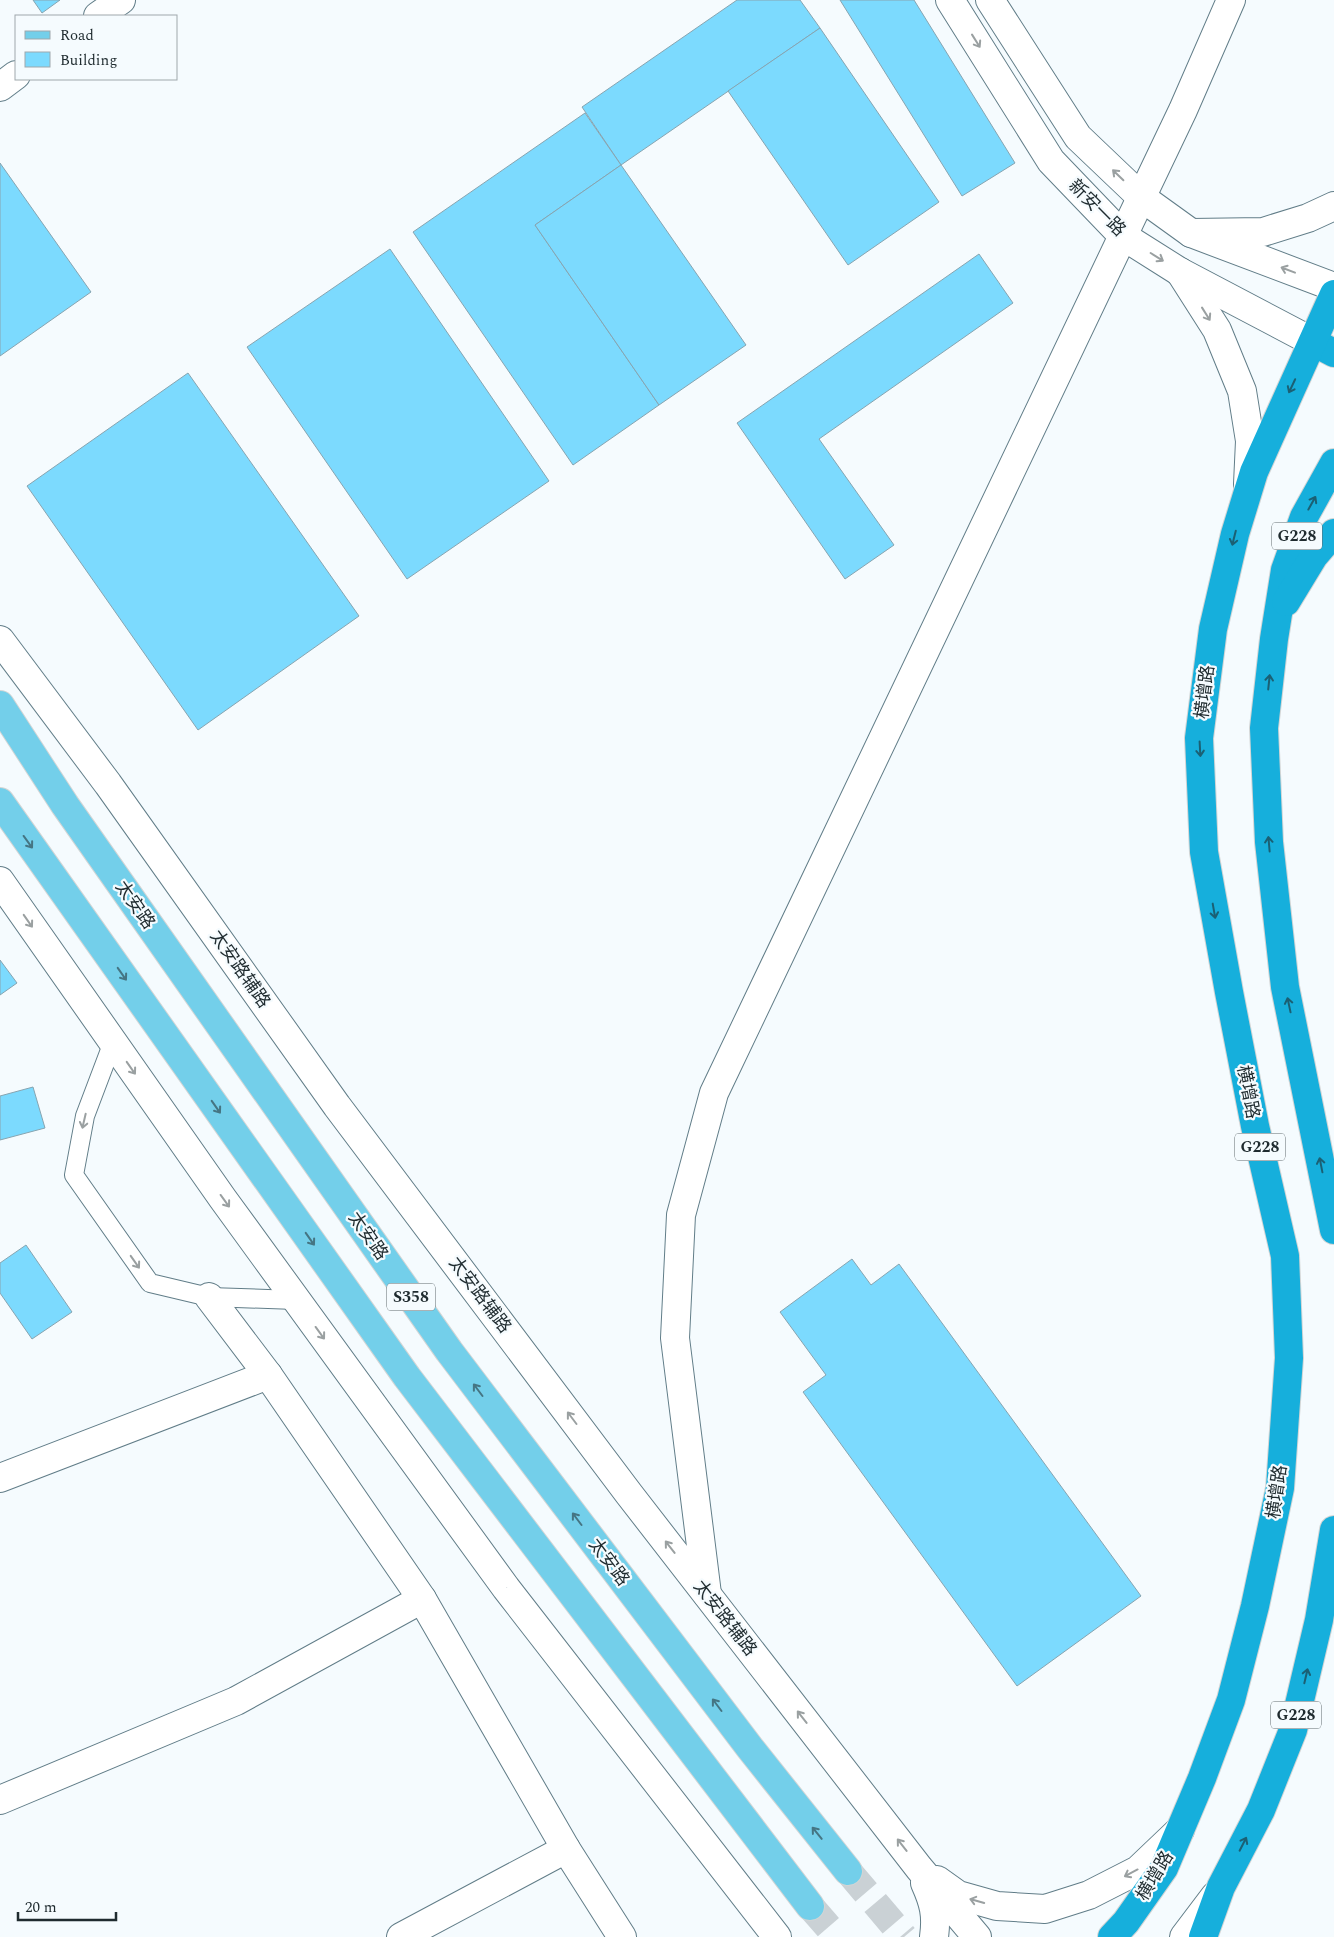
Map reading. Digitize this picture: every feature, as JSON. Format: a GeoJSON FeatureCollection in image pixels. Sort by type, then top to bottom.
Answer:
{"type":"FeatureCollection","features":[{"type":"Feature","properties":{"kind":"highway","name":"横增路"},"geometry":{"type":"LineString","coordinates":[[1112,1937],[1126,1922],[1164,1868],[1202,1778],[1231,1700],[1256,1606],[1280,1488],[1289,1358],[1285,1256],[1255,1126],[1228,992],[1204,852],[1199,738],[1213,629],[1235,534],[1254,472],[1323,348],[1334,294]]}},
{"type":"Feature","properties":{"kind":"highway","name":"G228"},"geometry":{"type":"LineString","coordinates":[[1334,463],[1304,517],[1285,570],[1277,616],[1264,728],[1269,842],[1285,986],[1334,1230]]}},
{"type":"Feature","properties":{"kind":"highway"},"geometry":{"type":"LineString","coordinates":[[1277,616],[1314,556],[1334,532]]}},
{"type":"Feature","properties":{"kind":"highway","name":"G228"},"geometry":{"type":"LineString","coordinates":[[1203,1937],[1221,1887],[1261,1810],[1293,1730],[1319,1620],[1334,1530]]}},
{"type":"Feature","properties":{"kind":"main road","name":"太安路"},"geometry":{"type":"LineString","coordinates":[[0,705],[65,806],[449,1351],[750,1748],[848,1871]]}},
{"type":"Feature","properties":{"kind":"main road","name":"S358"},"geometry":{"type":"LineString","coordinates":[[0,802],[407,1377],[810,1906]]}},
{"type":"Feature","properties":{"kind":"street"},"geometry":{"type":"LineString","coordinates":[[99,15],[121,0]]}},
{"type":"Feature","properties":{"kind":"street","name":"新安一路"},"geometry":{"type":"LineString","coordinates":[[950,0],[1051,160],[1123,236],[1180,272],[1323,348]]}},
{"type":"Feature","properties":{"kind":"street"},"geometry":{"type":"LineString","coordinates":[[990,0],[1078,137],[1141,197],[1191,233],[1334,287]]}},
{"type":"Feature","properties":{"kind":"street"},"geometry":{"type":"LineString","coordinates":[[707,1594],[675,1338],[681,1214],[714,1093],[1123,236],[1231,0]]}},
{"type":"Feature","properties":{"kind":"street"},"geometry":{"type":"LineString","coordinates":[[0,87],[15,76]]}},
{"type":"Feature","properties":{"kind":"street"},"geometry":{"type":"LineString","coordinates":[[1191,233],[1263,232],[1308,218],[1334,206]]}},
{"type":"Feature","properties":{"kind":"street"},"geometry":{"type":"LineString","coordinates":[[1180,272],[1217,330],[1242,391],[1250,441],[1247,496]]}},
{"type":"Feature","properties":{"kind":"street","name":"太安路辅路"},"geometry":{"type":"LineString","coordinates":[[0,640],[108,784],[337,1106],[629,1494],[919,1868],[977,1937]]}},
{"type":"Feature","properties":{"kind":"street"},"geometry":{"type":"LineString","coordinates":[[0,881],[296,1300],[506,1588],[777,1937]]}},
{"type":"Feature","properties":{"kind":"street"},"geometry":{"type":"LineString","coordinates":[[209,1297],[268,1375],[422,1600],[566,1849],[622,1937]]}},
{"type":"Feature","properties":{"kind":"street"},"geometry":{"type":"LineString","coordinates":[[0,1478],[268,1375]]}},
{"type":"Feature","properties":{"kind":"street"},"geometry":{"type":"LineString","coordinates":[[0,1800],[236,1701],[422,1600]]}},
{"type":"Feature","properties":{"kind":"street"},"geometry":{"type":"LineString","coordinates":[[919,1868],[958,1895],[997,1906],[1045,1909],[1089,1895],[1138,1870],[1180,1830]]}},
{"type":"Feature","properties":{"kind":"street"},"geometry":{"type":"LineString","coordinates":[[401,1937],[566,1849]]}},
{"type":"Feature","properties":{"kind":"street"},"geometry":{"type":"LineString","coordinates":[[919,1868],[934,1904],[936,1921],[934,1937]]}},
{"type":"Feature","properties":{"kind":"street"},"geometry":{"type":"LineString","coordinates":[[1184,1937],[1221,1887]]}},
{"type":"Feature","properties":{"kind":"lane"},"geometry":{"type":"LineString","coordinates":[[113,1042],[85,1116],[74,1175],[150,1283],[209,1297],[296,1300]]}},
{"type":"Feature","properties":{"kind":"building"},"geometry":{"type":"Polygon","coordinates":[[[33,0],[60,0],[42,13],[33,0]]]}},
{"type":"Feature","properties":{"kind":"building"},"geometry":{"type":"Polygon","coordinates":[[[737,0],[800,0],[820,28],[621,165],[582,107],[737,0]]]}},
{"type":"Feature","properties":{"kind":"building"},"geometry":{"type":"Polygon","coordinates":[[[840,0],[914,0],[1015,163],[962,196],[840,0]]]}},
{"type":"Feature","properties":{"kind":"building"},"geometry":{"type":"Polygon","coordinates":[[[820,28],[939,202],[848,265],[728,91],[820,28]]]}},
{"type":"Feature","properties":{"kind":"building"},"geometry":{"type":"Polygon","coordinates":[[[585,113],[621,165],[535,225],[659,405],[573,465],[413,232],[585,113]]]}},
{"type":"Feature","properties":{"kind":"building"},"geometry":{"type":"Polygon","coordinates":[[[0,163],[91,292],[0,356],[0,163]]]}},
{"type":"Feature","properties":{"kind":"building"},"geometry":{"type":"Polygon","coordinates":[[[621,165],[746,345],[659,405],[535,225],[621,165]]]}},
{"type":"Feature","properties":{"kind":"building"},"geometry":{"type":"Polygon","coordinates":[[[390,249],[549,481],[407,579],[247,347],[390,249]]]}},
{"type":"Feature","properties":{"kind":"building"},"geometry":{"type":"Polygon","coordinates":[[[979,254],[1013,303],[819,439],[894,545],[845,579],[737,423],[979,254]]]}},
{"type":"Feature","properties":{"kind":"building"},"geometry":{"type":"Polygon","coordinates":[[[188,373],[359,616],[198,730],[27,486],[188,373]]]}},
{"type":"Feature","properties":{"kind":"building"},"geometry":{"type":"Polygon","coordinates":[[[0,960],[17,983],[0,995],[0,960]]]}},
{"type":"Feature","properties":{"kind":"building"},"geometry":{"type":"Polygon","coordinates":[[[33,1087],[45,1128],[0,1140],[0,1096],[33,1087]]]}},
{"type":"Feature","properties":{"kind":"building"},"geometry":{"type":"Polygon","coordinates":[[[26,1245],[72,1312],[32,1339],[0,1293],[0,1263],[26,1245]]]}},
{"type":"Feature","properties":{"kind":"building"},"geometry":{"type":"Polygon","coordinates":[[[852,1259],[871,1285],[899,1264],[1141,1596],[1017,1686],[803,1392],[826,1375],[780,1312],[852,1259]]]}},
{"type":"Feature","properties":{"kind":"tunnel"},"geometry":{"type":"LineString","coordinates":[[848,1871],[904,1937]]}},
{"type":"Feature","properties":{"kind":"tunnel"},"geometry":{"type":"LineString","coordinates":[[810,1906],[837,1937]]}}]}
